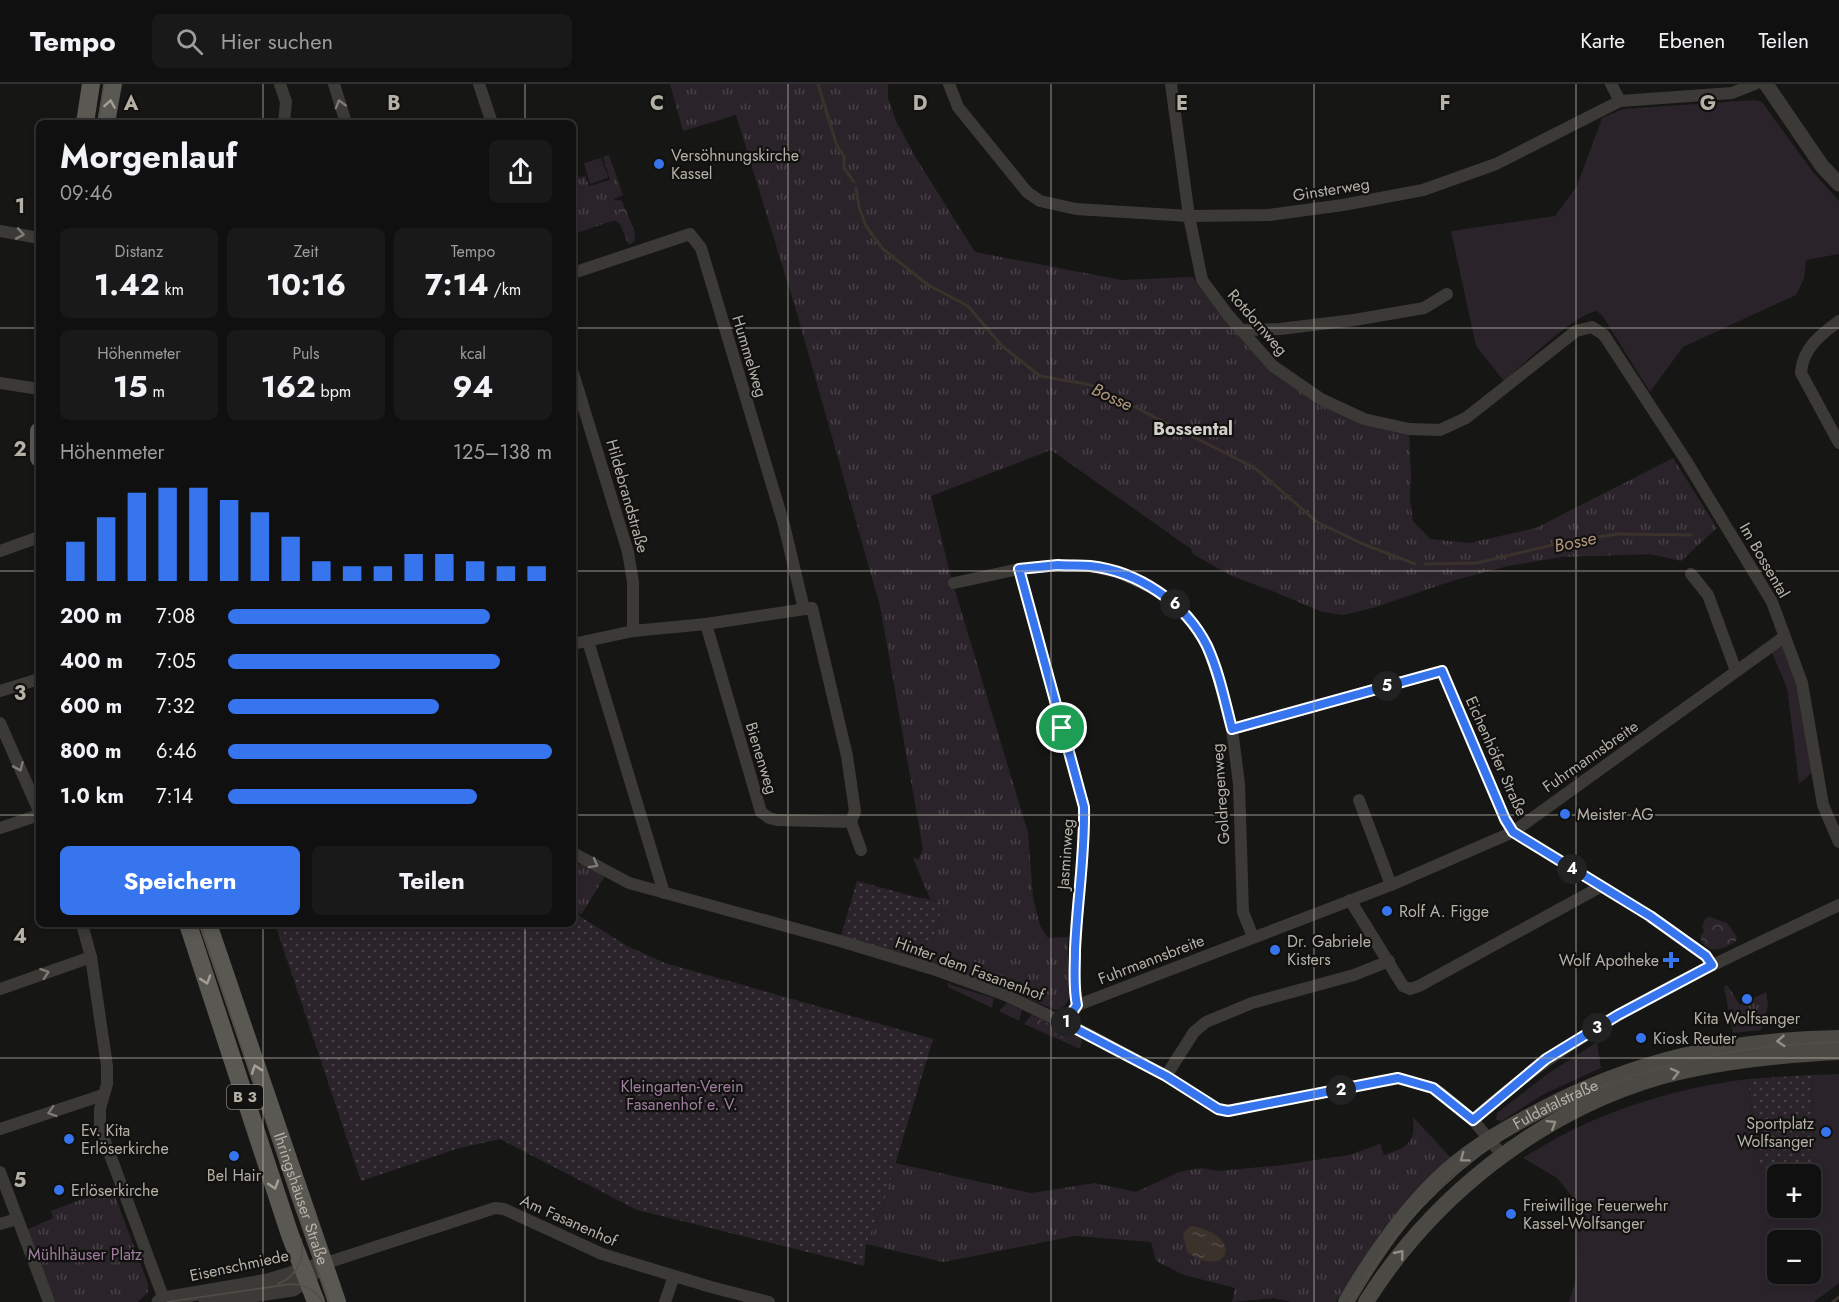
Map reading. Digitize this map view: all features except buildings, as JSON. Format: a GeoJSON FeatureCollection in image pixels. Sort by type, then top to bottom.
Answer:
{"type":"FeatureCollection","features":[{"type":"Feature","properties":{"kind":"main road"},"geometry":{"type":"LineString","coordinates":[[85,120],[91,84]]}},
{"type":"Feature","properties":{"kind":"main road"},"geometry":{"type":"LineString","coordinates":[[107,120],[113,84]]}},
{"type":"Feature","properties":{"kind":"main road","name":"Ihringshäuser Straße"},"geometry":{"type":"LineString","coordinates":[[189,927],[301,1280],[315,1301]]}},
{"type":"Feature","properties":{"kind":"main road","name":"Ihringshäuser Straße"},"geometry":{"type":"LineString","coordinates":[[209,927],[337,1302]]}},
{"type":"Feature","properties":{"kind":"main road","name":"Fuldatalstraße"},"geometry":{"type":"LineString","coordinates":[[1346,1302],[1385,1242],[1414,1205],[1436,1181],[1489,1139],[1575,1093],[1662,1060],[1734,1046],[1839,1038]]}},
{"type":"Feature","properties":{"kind":"main road","name":"Fuldatalstraße"},"geometry":{"type":"LineString","coordinates":[[1366,1302],[1396,1258],[1420,1230],[1474,1178],[1503,1156],[1561,1119],[1580,1109],[1658,1078],[1731,1061],[1839,1052]]}},
{"type":"Feature","properties":{"kind":"street"},"geometry":{"type":"LineString","coordinates":[[280,84],[286,102],[284,120]]}},
{"type":"Feature","properties":{"kind":"street"},"geometry":{"type":"LineString","coordinates":[[334,84],[345,120]]}},
{"type":"Feature","properties":{"kind":"street"},"geometry":{"type":"LineString","coordinates":[[480,84],[491,120]]}},
{"type":"Feature","properties":{"kind":"street","name":"Ginsterweg"},"geometry":{"type":"LineString","coordinates":[[949,84],[958,107],[1027,192],[1041,201],[1076,209],[1189,216],[1269,215],[1342,205],[1423,190],[1496,164],[1620,101],[1732,93],[1755,84]]}},
{"type":"Feature","properties":{"kind":"street","name":"Rotdornweg"},"geometry":{"type":"LineString","coordinates":[[1171,84],[1189,216],[1202,280],[1240,330],[1273,366],[1321,399],[1364,419],[1409,429],[1440,430],[1466,418],[1576,331],[1592,327]]}},
{"type":"Feature","properties":{"kind":"street"},"geometry":{"type":"LineString","coordinates":[[1611,84],[1620,101]]}},
{"type":"Feature","properties":{"kind":"street"},"geometry":{"type":"LineString","coordinates":[[1766,84],[1822,166],[1839,184]]}},
{"type":"Feature","properties":{"kind":"street"},"geometry":{"type":"LineString","coordinates":[[0,231],[36,237]]}},
{"type":"Feature","properties":{"kind":"street","name":"Hummelweg"},"geometry":{"type":"LineString","coordinates":[[576,272],[690,234],[701,248],[808,608]]}},
{"type":"Feature","properties":{"kind":"street"},"geometry":{"type":"LineString","coordinates":[[1240,330],[1280,329],[1424,308],[1447,294]]}},
{"type":"Feature","properties":{"kind":"street"},"geometry":{"type":"LineString","coordinates":[[1839,321],[1819,337],[1807,351],[1801,373],[1839,443]]}},
{"type":"Feature","properties":{"kind":"street","name":"Im Bossental"},"geometry":{"type":"LineString","coordinates":[[1592,327],[1604,335],[1685,459],[1772,602],[1802,683],[1823,805],[1839,842]]}},
{"type":"Feature","properties":{"kind":"street"},"geometry":{"type":"LineString","coordinates":[[0,383],[36,389]]}},
{"type":"Feature","properties":{"kind":"street","name":"Hildebrandstraße"},"geometry":{"type":"LineString","coordinates":[[576,383],[628,552],[633,582],[633,632]]}},
{"type":"Feature","properties":{"kind":"street"},"geometry":{"type":"LineString","coordinates":[[0,551],[36,538]]}},
{"type":"Feature","properties":{"kind":"street","name":"Goldregenweg"},"geometry":{"type":"LineString","coordinates":[[954,583],[1019,569],[1058,565],[1091,566],[1120,573],[1168,598],[1188,617],[1207,645],[1232,729],[1239,784],[1243,912],[1253,937]]}},
{"type":"Feature","properties":{"kind":"street","name":"Jasminweg"},"geometry":{"type":"LineString","coordinates":[[1019,569],[1084,807],[1074,989],[1077,1005]]}},
{"type":"Feature","properties":{"kind":"street"},"geometry":{"type":"LineString","coordinates":[[1691,574],[1708,595],[1736,671]]}},
{"type":"Feature","properties":{"kind":"street"},"geometry":{"type":"LineString","coordinates":[[576,643],[633,632],[706,624],[808,608],[847,756],[855,812],[851,822],[861,850]]}},
{"type":"Feature","properties":{"kind":"street","name":"Bienenweg"},"geometry":{"type":"LineString","coordinates":[[706,624],[761,812],[769,818],[777,819],[851,822]]}},
{"type":"Feature","properties":{"kind":"street","name":"Fuhrmannsbreite"},"geometry":{"type":"LineString","coordinates":[[1077,1005],[1391,885],[1513,832],[1784,637]]}},
{"type":"Feature","properties":{"kind":"street"},"geometry":{"type":"LineString","coordinates":[[588,641],[664,893]]}},
{"type":"Feature","properties":{"kind":"street","name":"Eichenhöfer Straße"},"geometry":{"type":"LineString","coordinates":[[1232,729],[1442,671],[1505,819],[1513,832],[1663,926],[1706,956],[1712,965]]}},
{"type":"Feature","properties":{"kind":"street"},"geometry":{"type":"LineString","coordinates":[[0,691],[36,680]]}},
{"type":"Feature","properties":{"kind":"street"},"geometry":{"type":"LineString","coordinates":[[0,723],[36,806]]}},
{"type":"Feature","properties":{"kind":"street"},"geometry":{"type":"LineString","coordinates":[[1359,800],[1391,885]]}},
{"type":"Feature","properties":{"kind":"street"},"geometry":{"type":"LineString","coordinates":[[0,828],[36,814]]}},
{"type":"Feature","properties":{"kind":"street","name":"Hinter dem Fasanenhof"},"geometry":{"type":"LineString","coordinates":[[576,855],[629,884],[840,941],[936,970],[1003,994],[1065,1023],[1166,1076],[1218,1109],[1228,1111],[1398,1078],[1433,1088],[1473,1120],[1503,1156]]}},
{"type":"Feature","properties":{"kind":"street"},"geometry":{"type":"LineString","coordinates":[[1350,900],[1403,986],[1410,989],[1600,886]]}},
{"type":"Feature","properties":{"kind":"street"},"geometry":{"type":"LineString","coordinates":[[1473,1120],[1546,1059],[1618,1015],[1712,965],[1839,905]]}},
{"type":"Feature","properties":{"kind":"street"},"geometry":{"type":"LineString","coordinates":[[83,927],[91,957],[107,1065],[107,1084],[100,1109],[100,1128],[162,1301]]}},
{"type":"Feature","properties":{"kind":"street"},"geometry":{"type":"LineString","coordinates":[[0,989],[91,957]]}},
{"type":"Feature","properties":{"kind":"street"},"geometry":{"type":"LineString","coordinates":[[1166,1076],[1194,1032],[1206,1022],[1252,1003],[1354,975],[1389,962]]}},
{"type":"Feature","properties":{"kind":"street"},"geometry":{"type":"LineString","coordinates":[[1065,1023],[1077,1005]]}},
{"type":"Feature","properties":{"kind":"street"},"geometry":{"type":"LineString","coordinates":[[0,1129],[103,1095]]}},
{"type":"Feature","properties":{"kind":"street"},"geometry":{"type":"LineString","coordinates":[[0,1172],[49,1302]]}},
{"type":"Feature","properties":{"kind":"street","name":"Am Fasanenhof"},"geometry":{"type":"LineString","coordinates":[[323,1263],[495,1208],[504,1209],[602,1254],[769,1302]]}},
{"type":"Feature","properties":{"kind":"street"},"geometry":{"type":"LineString","coordinates":[[0,1224],[17,1219]]}},
{"type":"Feature","properties":{"kind":"street","name":"Eisenschmiede"},"geometry":{"type":"LineString","coordinates":[[206,1302],[301,1280],[323,1263]]}},
{"type":"Feature","properties":{"kind":"street"},"geometry":{"type":"LineString","coordinates":[[665,1302],[674,1276]]}},
{"type":"Feature","properties":{"kind":"street","name":"Eisenschmiede"},"geometry":{"type":"LineString","coordinates":[[162,1301],[268,1281],[301,1280]]}},
{"type":"Feature","properties":{"kind":"green space"},"geometry":{"type":"Polygon","coordinates":[[[670,84],[888,84],[888,98],[896,121],[916,158],[975,252],[1121,280],[1193,277],[1224,318],[1319,402],[1409,433],[1410,500],[1413,521],[1430,539],[1469,543],[1536,528],[1673,458],[1717,528],[1681,561],[1650,554],[1562,557],[1508,566],[1455,580],[1376,607],[1343,615],[1322,612],[1232,576],[1193,554],[1191,549],[1051,450],[931,496],[951,577],[1028,833],[1033,898],[1040,925],[1048,938],[1068,937],[1070,993],[1065,1005],[1056,1010],[1005,989],[927,962],[943,902],[930,899],[913,858],[919,859],[923,849],[880,606],[796,310],[736,115],[683,131],[670,84]]]}},
{"type":"Feature","properties":{"kind":"green space"},"geometry":{"type":"Polygon","coordinates":[[[1755,100],[1762,102],[1813,172],[1839,201],[1839,254],[1806,260],[1804,279],[1796,295],[1683,347],[1650,392],[1602,315],[1596,311],[1561,331],[1504,381],[1476,346],[1451,231],[1555,216],[1577,186],[1602,118],[1623,109],[1755,100]]]}},
{"type":"Feature","properties":{"kind":"green space"},"geometry":{"type":"Polygon","coordinates":[[[609,155],[623,195],[614,199],[621,218],[576,233],[576,176],[585,176],[589,186],[610,180],[603,157],[609,155]]]}},
{"type":"Feature","properties":{"kind":"green space"},"geometry":{"type":"Polygon","coordinates":[[[601,158],[608,176],[590,184],[584,163],[601,158]]]}},
{"type":"Feature","properties":{"kind":"green space"},"geometry":{"type":"Polygon","coordinates":[[[617,200],[622,201],[634,230],[635,240],[628,244],[620,224],[616,221],[576,216],[617,200]]]}},
{"type":"Feature","properties":{"kind":"green space"},"geometry":{"type":"Polygon","coordinates":[[[1784,638],[1802,683],[1813,772],[1799,784],[1787,688],[1770,648],[1784,638]]]}},
{"type":"Feature","properties":{"kind":"green space"},"geometry":{"type":"Polygon","coordinates":[[[580,863],[605,876],[581,915],[576,912],[576,870],[580,863]]]}},
{"type":"Feature","properties":{"kind":"green space"},"geometry":{"type":"Polygon","coordinates":[[[857,881],[943,902],[927,962],[841,936],[857,881]]]}},
{"type":"Feature","properties":{"kind":"green space","name":"Kleingarten-Verein Fasanenhof e. V."},"geometry":{"type":"Polygon","coordinates":[[[576,914],[627,946],[665,963],[933,1039],[885,1198],[866,1244],[864,1266],[637,1210],[500,1139],[456,1149],[361,1181],[276,927],[576,927],[576,914]]]}},
{"type":"Feature","properties":{"kind":"green space"},"geometry":{"type":"Polygon","coordinates":[[[1710,917],[1727,923],[1737,937],[1736,941],[1721,949],[1707,947],[1700,937],[1704,931],[1702,926],[1706,918],[1710,917]]]}},
{"type":"Feature","properties":{"kind":"green space"},"geometry":{"type":"Polygon","coordinates":[[[949,982],[951,985],[994,998],[992,1008],[948,987],[949,982]]]}},
{"type":"Feature","properties":{"kind":"green space"},"geometry":{"type":"Polygon","coordinates":[[[1727,985],[1740,1005],[1766,992],[1768,1005],[1761,1030],[1733,1033],[1724,987],[1727,985]]]}},
{"type":"Feature","properties":{"kind":"green space"},"geometry":{"type":"Polygon","coordinates":[[[1007,1003],[1022,1010],[1019,1021],[999,1011],[1007,1003]]]}},
{"type":"Feature","properties":{"kind":"green space"},"geometry":{"type":"Polygon","coordinates":[[[1032,1014],[1079,1036],[1082,1040],[1080,1049],[1024,1024],[1032,1014]]]}},
{"type":"Feature","properties":{"kind":"green space"},"geometry":{"type":"Polygon","coordinates":[[[1034,1016],[1080,1038],[1082,1042],[1071,1044],[1053,1032],[1043,1031],[1039,1025],[1033,1026],[1030,1019],[1034,1016]]]}},
{"type":"Feature","properties":{"kind":"green space"},"geometry":{"type":"Polygon","coordinates":[[[1597,1042],[1601,1068],[1544,1094],[1502,1121],[1496,1120],[1497,1113],[1546,1075],[1597,1042]]]}},
{"type":"Feature","properties":{"kind":"green space"},"geometry":{"type":"Polygon","coordinates":[[[1839,1074],[1839,1283],[1814,1302],[1569,1302],[1576,1279],[1577,1203],[1557,1178],[1523,1158],[1576,1128],[1631,1106],[1689,1089],[1748,1079],[1759,1169],[1767,1172],[1767,1218],[1821,1218],[1821,1164],[1815,1164],[1811,1075],[1839,1074]]]}},
{"type":"Feature","properties":{"kind":"green space"},"geometry":{"type":"Polygon","coordinates":[[[1811,1075],[1815,1164],[1767,1164],[1767,1172],[1759,1169],[1748,1079],[1811,1075]]]}},
{"type":"Feature","properties":{"kind":"green space"},"geometry":{"type":"Polygon","coordinates":[[[1413,1117],[1451,1158],[1412,1195],[1382,1231],[1336,1302],[1291,1302],[1274,1298],[1232,1302],[1235,1288],[1184,1275],[1156,1261],[1151,1242],[1075,1236],[943,1262],[866,1244],[885,1198],[895,1163],[1031,1193],[1095,1183],[1136,1192],[1179,1172],[1201,1168],[1218,1171],[1283,1165],[1349,1155],[1380,1144],[1384,1155],[1408,1143],[1413,1133],[1413,1117]]]}},
{"type":"Feature","properties":{"kind":"green space","name":"Mühlhäuser Platz"},"geometry":{"type":"Polygon","coordinates":[[[112,1188],[148,1284],[148,1292],[138,1302],[53,1302],[24,1231],[53,1218],[51,1211],[112,1188]]]}},
{"type":"Feature","properties":{"kind":"water"},"geometry":{"type":"Polygon","coordinates":[[[1192,1226],[1209,1231],[1220,1239],[1225,1247],[1225,1254],[1221,1259],[1212,1262],[1201,1260],[1187,1252],[1183,1234],[1192,1226]]]}},
{"type":"Feature","properties":{"kind":"waterway","name":"Bosse"},"geometry":{"type":"LineString","coordinates":[[818,84],[837,146],[844,156],[844,168],[854,182]]}},
{"type":"Feature","properties":{"kind":"waterway","name":"Bosse"},"geometry":{"type":"LineString","coordinates":[[856,188],[859,207],[866,226],[883,249],[928,285],[968,306],[1002,346],[1040,376],[1091,385],[1255,468],[1317,522],[1363,544],[1415,564]]}},
{"type":"Feature","properties":{"kind":"waterway","name":"Bosse"},"geometry":{"type":"LineString","coordinates":[[1425,564],[1477,563],[1560,543],[1617,534],[1691,535]]}},
{"type":"Feature","properties":{"kind":"waterway"},"geometry":{"type":"LineString","coordinates":[[1833,1302],[1839,1297]]}},
{"type":"Feature","properties":{"kind":"tram line"},"geometry":{"type":"LineString","coordinates":[[98,120],[104,84]]}},
{"type":"Feature","properties":{"kind":"tram line"},"geometry":{"type":"LineString","coordinates":[[201,927],[329,1302]]}},
{"type":"Feature","properties":{"kind":"tram line"},"geometry":{"type":"LineString","coordinates":[[1351,1302],[1394,1239],[1443,1186],[1498,1142],[1559,1106],[1623,1079],[1692,1060],[1764,1047],[1839,1042]]}},
{"type":"Feature","properties":{"kind":"tram line"},"geometry":{"type":"LineString","coordinates":[[278,1284],[295,1272],[301,1260],[301,1239]]}},
{"type":"Feature","properties":{"kind":"tram line"},"geometry":{"type":"LineString","coordinates":[[167,1302],[291,1284],[310,1289],[323,1302]]}},
{"type":"Feature","properties":{"kind":"place","name":"Versöhnungskirche Kassel"},"geometry":{"type":"Point","coordinates":[659,164]}},
{"type":"Feature","properties":{"kind":"place","name":"Meister AG"},"geometry":{"type":"Point","coordinates":[1565,814]}},
{"type":"Feature","properties":{"kind":"place","name":"Rolf A. Figge"},"geometry":{"type":"Point","coordinates":[1387,911]}},
{"type":"Feature","properties":{"kind":"place","name":"Dr. Gabriele Kisters"},"geometry":{"type":"Point","coordinates":[1275,950]}},
{"type":"Feature","properties":{"kind":"place","name":"Wolf Apotheke"},"geometry":{"type":"Point","coordinates":[1671,960]}},
{"type":"Feature","properties":{"kind":"place","name":"Kita Wolfsanger"},"geometry":{"type":"Point","coordinates":[1747,999]}},
{"type":"Feature","properties":{"kind":"place","name":"Kiosk Reuter"},"geometry":{"type":"Point","coordinates":[1641,1038]}},
{"type":"Feature","properties":{"kind":"place","name":"Sportplatz Wolfsanger"},"geometry":{"type":"Point","coordinates":[1826,1132]}},
{"type":"Feature","properties":{"kind":"place","name":"Ev. Kita Erlöserkirche"},"geometry":{"type":"Point","coordinates":[69,1139]}},
{"type":"Feature","properties":{"kind":"place","name":"Bel Hair"},"geometry":{"type":"Point","coordinates":[234,1156]}},
{"type":"Feature","properties":{"kind":"place","name":"Erlöserkirche"},"geometry":{"type":"Point","coordinates":[59,1190]}},
{"type":"Feature","properties":{"kind":"place","name":"Freiwillige Feuerwehr Kassel-Wolfsanger"},"geometry":{"type":"Point","coordinates":[1511,1214]}},
{"type":"Feature","properties":{"kind":"district","name":"Bossental"},"geometry":{"type":"Point","coordinates":[1193,429]}},
{"type":"Feature","properties":{"kind":"route"},"geometry":{"type":"LineString","coordinates":[[1058,565],[1091,566],[1120,573],[1168,598],[1188,617],[1207,645],[1232,729],[1442,671],[1505,819],[1513,832],[1650,916],[1706,956],[1712,965],[1618,1015],[1546,1059],[1473,1120],[1433,1088],[1398,1078],[1228,1111],[1218,1109],[1166,1076],[1065,1023],[1077,1005],[1074,989],[1076,930],[1084,807],[1062,728],[1019,569],[1058,565]]}}]}
